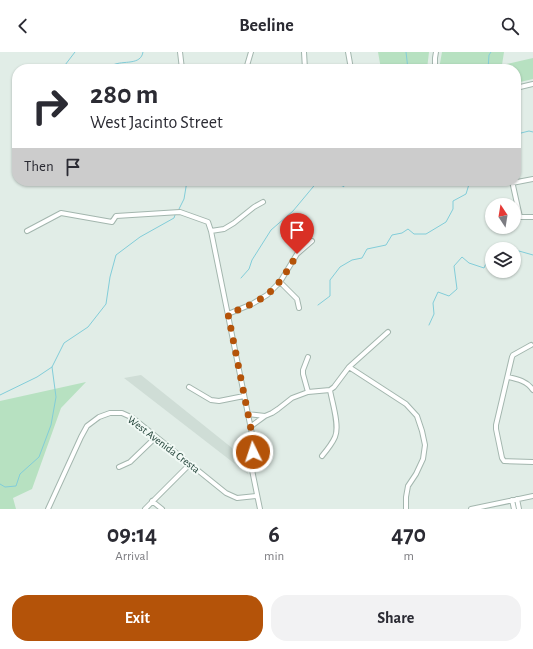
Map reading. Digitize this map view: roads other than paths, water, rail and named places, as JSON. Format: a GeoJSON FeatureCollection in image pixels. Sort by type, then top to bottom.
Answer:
{"type":"FeatureCollection","features":[{"type":"Feature","properties":{"kind":"street"},"geometry":{"type":"LineString","coordinates":[[180,52],[181,64]]}},
{"type":"Feature","properties":{"kind":"street"},"geometry":{"type":"LineString","coordinates":[[247,64],[251,52]]}},
{"type":"Feature","properties":{"kind":"street"},"geometry":{"type":"LineString","coordinates":[[304,52],[305,64]]}},
{"type":"Feature","properties":{"kind":"street"},"geometry":{"type":"LineString","coordinates":[[348,52],[350,64]]}},
{"type":"Feature","properties":{"kind":"street"},"geometry":{"type":"LineString","coordinates":[[435,64],[436,52]]}},
{"type":"Feature","properties":{"kind":"street"},"geometry":{"type":"LineString","coordinates":[[521,87],[533,84]]}},
{"type":"Feature","properties":{"kind":"street"},"geometry":{"type":"LineString","coordinates":[[521,181],[533,179]]}},
{"type":"Feature","properties":{"kind":"street"},"geometry":{"type":"LineString","coordinates":[[513,186],[520,217],[533,217]]}},
{"type":"Feature","properties":{"kind":"street"},"geometry":{"type":"LineString","coordinates":[[211,231],[224,229],[263,202]]}},
{"type":"Feature","properties":{"kind":"street"},"geometry":{"type":"LineString","coordinates":[[27,231],[61,214],[112,222],[116,216],[180,212],[208,222],[254,444],[251,465],[260,509]]}},
{"type":"Feature","properties":{"kind":"street"},"geometry":{"type":"LineString","coordinates":[[228,314],[252,304],[267,295],[280,282],[297,254],[312,241]]}},
{"type":"Feature","properties":{"kind":"street"},"geometry":{"type":"LineString","coordinates":[[280,282],[297,299],[299,308]]}},
{"type":"Feature","properties":{"kind":"street"},"geometry":{"type":"LineString","coordinates":[[250,426],[278,409],[292,398],[308,392],[330,390],[349,367],[388,332]]}},
{"type":"Feature","properties":{"kind":"street"},"geometry":{"type":"LineString","coordinates":[[531,345],[513,355],[509,366],[508,377],[496,430],[504,461],[533,462]]}},
{"type":"Feature","properties":{"kind":"street"},"geometry":{"type":"LineString","coordinates":[[308,357],[302,370],[308,392]]}},
{"type":"Feature","properties":{"kind":"street"},"geometry":{"type":"LineString","coordinates":[[349,367],[406,404],[417,416],[425,445],[423,459],[408,486],[406,509]]}},
{"type":"Feature","properties":{"kind":"street"},"geometry":{"type":"LineString","coordinates":[[508,377],[524,382],[533,390]]}},
{"type":"Feature","properties":{"kind":"street"},"geometry":{"type":"LineString","coordinates":[[189,387],[211,400],[219,401],[244,396]]}},
{"type":"Feature","properties":{"kind":"street"},"geometry":{"type":"LineString","coordinates":[[322,456],[330,447],[338,430],[330,390]]}},
{"type":"Feature","properties":{"kind":"street","name":"West Avenida Cresta"},"geometry":{"type":"LineString","coordinates":[[48,509],[87,426],[99,417],[110,413],[122,413],[133,418],[231,495],[237,498],[257,496]]}},
{"type":"Feature","properties":{"kind":"street"},"geometry":{"type":"LineString","coordinates":[[248,414],[265,416]]}},
{"type":"Feature","properties":{"kind":"street"},"geometry":{"type":"LineString","coordinates":[[119,467],[130,462],[156,437]]}},
{"type":"Feature","properties":{"kind":"street"},"geometry":{"type":"LineString","coordinates":[[145,509],[190,464]]}},
{"type":"Feature","properties":{"kind":"street"},"geometry":{"type":"LineString","coordinates":[[471,509],[533,496]]}},
{"type":"Feature","properties":{"kind":"street"},"geometry":{"type":"LineString","coordinates":[[514,509],[515,500]]}},
{"type":"Feature","properties":{"kind":"street"},"geometry":{"type":"LineString","coordinates":[[515,500],[519,509]]}},
{"type":"Feature","properties":{"kind":"street"},"geometry":{"type":"LineString","coordinates":[[152,501],[162,509]]}},
{"type":"Feature","properties":{"kind":"waterway"},"geometry":{"type":"LineString","coordinates":[[66,64],[75,52]]}},
{"type":"Feature","properties":{"kind":"waterway"},"geometry":{"type":"LineString","coordinates":[[117,64],[135,61],[142,56],[143,52]]}},
{"type":"Feature","properties":{"kind":"waterway"},"geometry":{"type":"LineString","coordinates":[[406,52],[407,64]]}},
{"type":"Feature","properties":{"kind":"waterway"},"geometry":{"type":"LineString","coordinates":[[488,64],[489,55],[491,52]]}},
{"type":"Feature","properties":{"kind":"waterway"},"geometry":{"type":"LineString","coordinates":[[521,133],[529,131],[533,132]]}},
{"type":"Feature","properties":{"kind":"waterway"},"geometry":{"type":"LineString","coordinates":[[179,209],[184,199],[186,186]]}},
{"type":"Feature","properties":{"kind":"waterway"},"geometry":{"type":"LineString","coordinates":[[241,278],[249,269],[252,260],[271,230],[293,211],[314,186]]}},
{"type":"Feature","properties":{"kind":"waterway"},"geometry":{"type":"LineString","coordinates":[[318,305],[330,296],[330,280],[340,267],[352,260],[362,258],[367,249],[386,245],[392,235],[402,233],[408,229],[414,234],[426,234],[446,222],[453,209],[453,201],[466,194],[468,186]]}},
{"type":"Feature","properties":{"kind":"waterway"},"geometry":{"type":"LineString","coordinates":[[0,484],[5,487],[16,486],[20,474],[39,457],[51,425],[56,397],[52,367],[64,343],[88,327],[106,304],[110,277],[116,255],[140,237],[174,218],[175,215]]}},
{"type":"Feature","properties":{"kind":"waterway"},"geometry":{"type":"LineString","coordinates":[[521,252],[533,255]]}},
{"type":"Feature","properties":{"kind":"waterway"},"geometry":{"type":"LineString","coordinates":[[429,325],[434,314],[433,303],[438,292],[449,296],[457,289],[454,266],[462,257],[469,263],[484,268],[485,266]]}},
{"type":"Feature","properties":{"kind":"waterway"},"geometry":{"type":"LineString","coordinates":[[0,395],[37,377],[52,367]]}}]}
